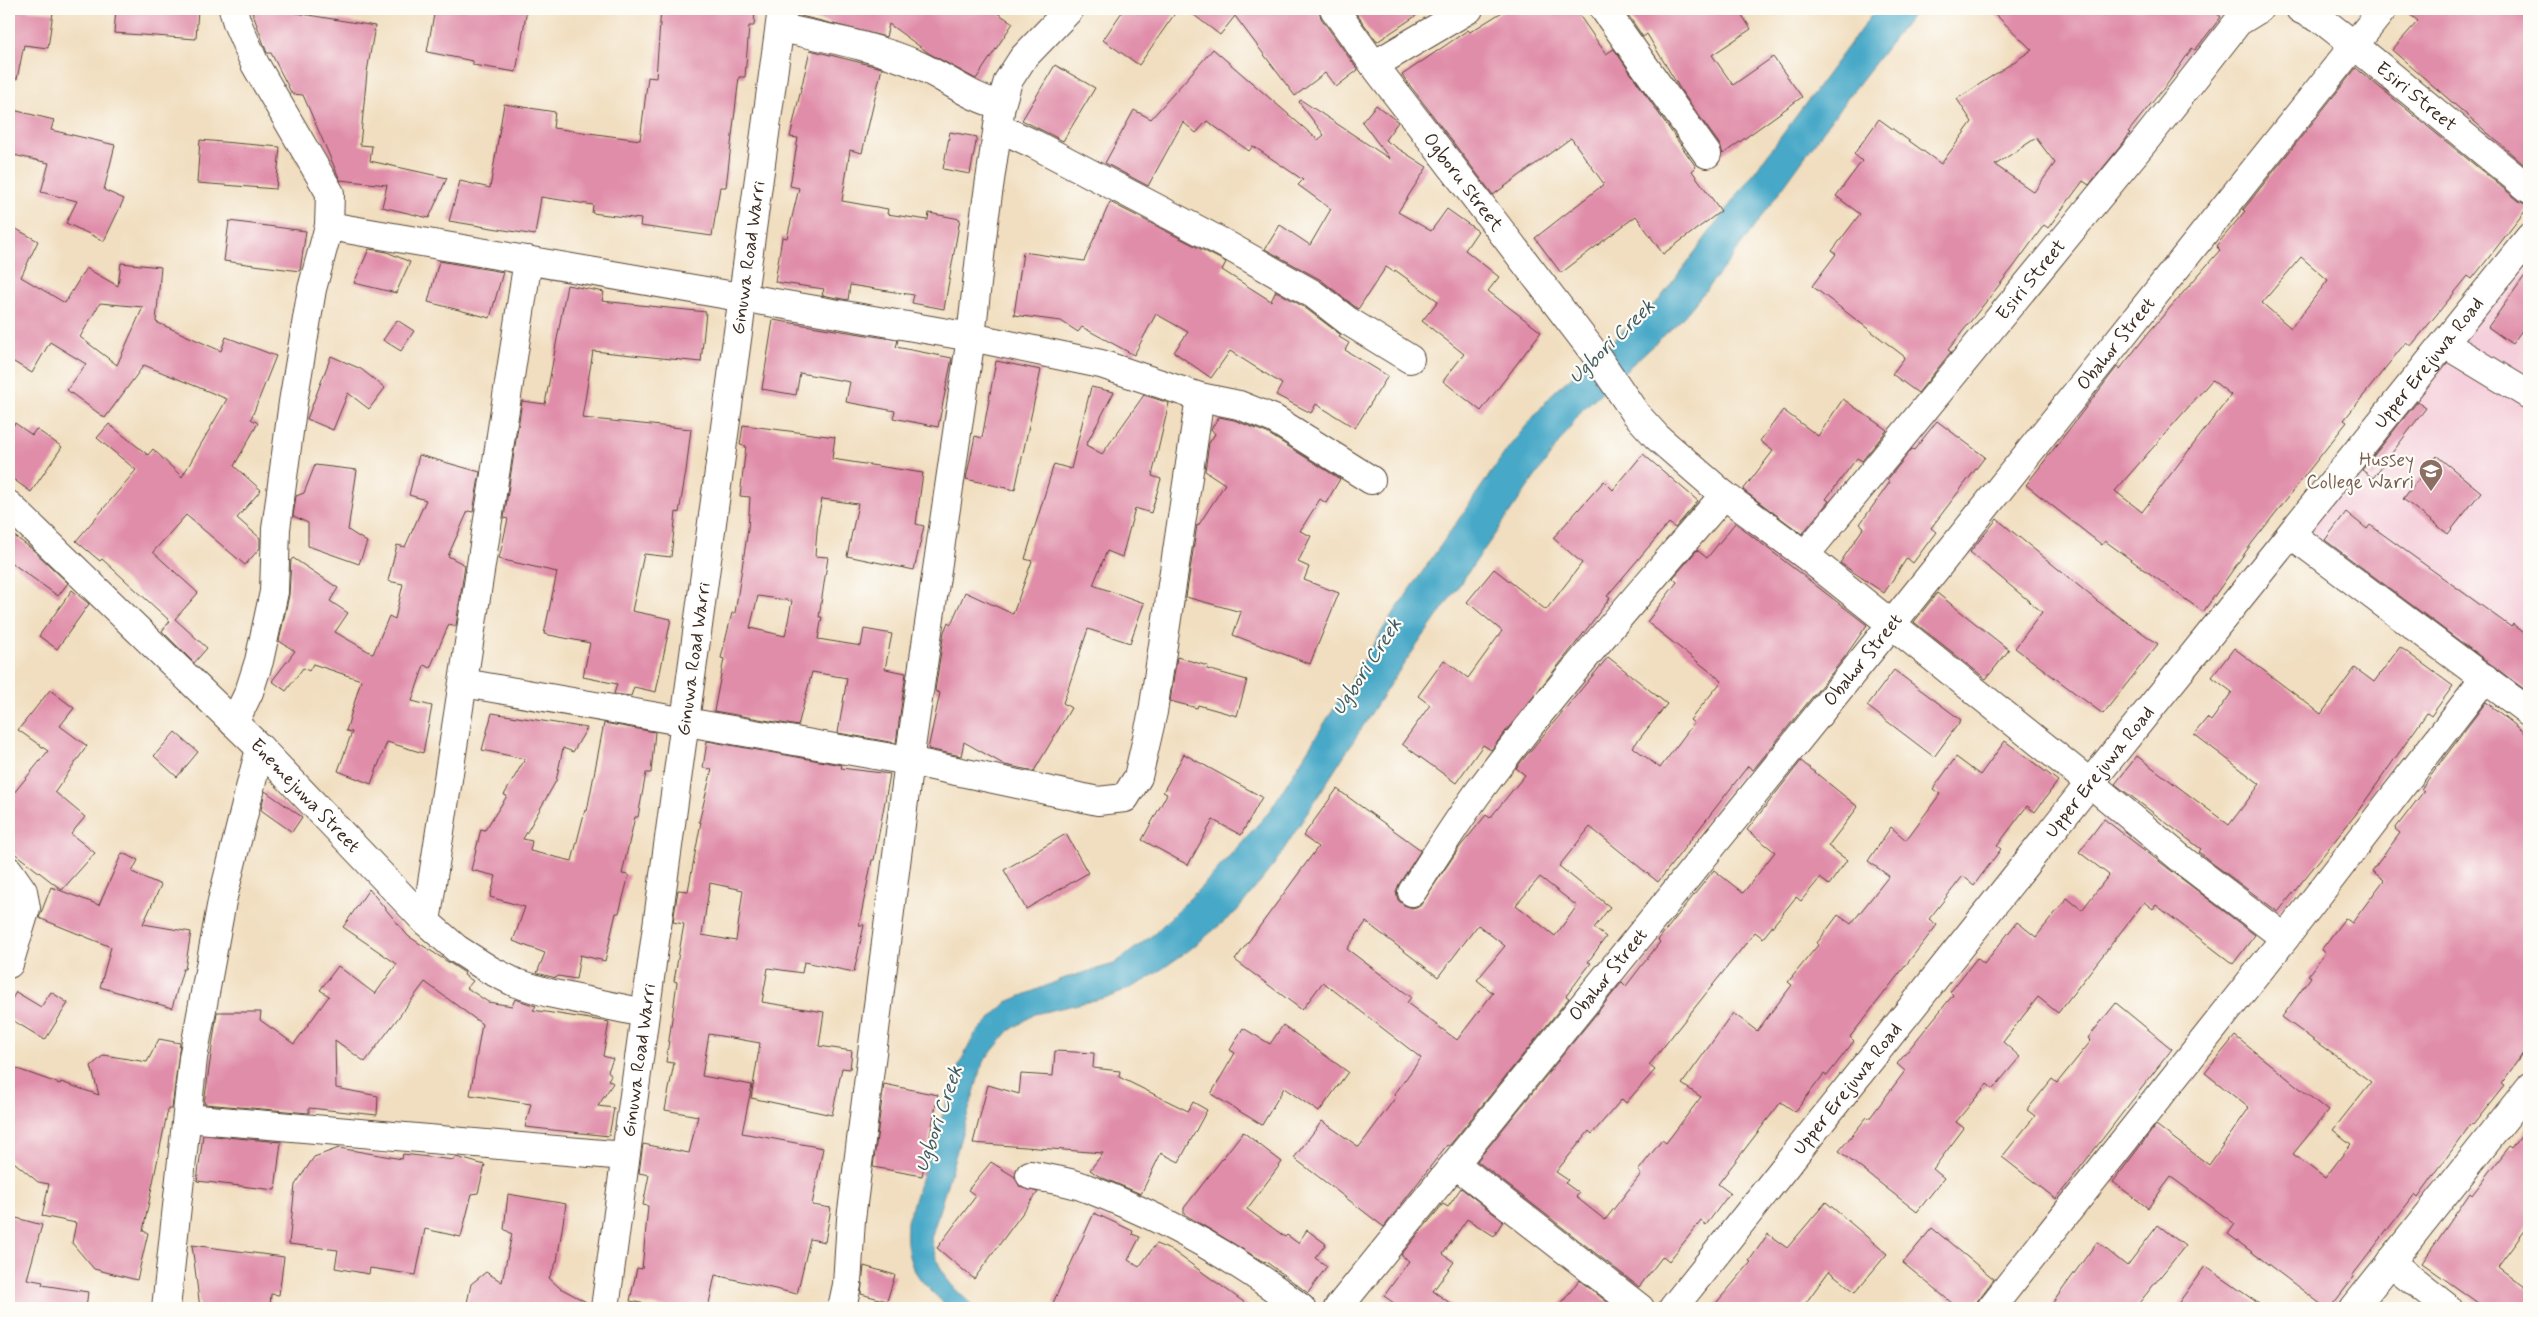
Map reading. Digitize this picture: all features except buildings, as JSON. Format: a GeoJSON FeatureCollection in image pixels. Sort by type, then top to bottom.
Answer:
{"type":"FeatureCollection","features":[{"type":"Feature","properties":{"kind":"street"},"geometry":{"type":"LineString","coordinates":[[233,9],[255,64],[330,193],[329,226],[312,289],[293,402],[276,530],[274,592],[259,661],[249,692],[234,723]]}},
{"type":"Feature","properties":{"kind":"street"},"geometry":{"type":"LineString","coordinates":[[842,1308],[847,1285],[851,1220],[909,761],[971,337],[990,177],[1000,116],[1008,81],[1022,58],[1070,9]]}},
{"type":"Feature","properties":{"kind":"street","name":"Ogboru Street"},"geometry":{"type":"LineString","coordinates":[[1334,9],[1374,65],[1595,354],[1636,414],[1657,437],[1724,495],[1805,555],[2090,783],[2185,862],[2285,938]]}},
{"type":"Feature","properties":{"kind":"street"},"geometry":{"type":"LineString","coordinates":[[1374,65],[1469,9]]}},
{"type":"Feature","properties":{"kind":"street"},"geometry":{"type":"LineString","coordinates":[[1604,9],[1708,154]]}},
{"type":"Feature","properties":{"kind":"street","name":"Esiri Street"},"geometry":{"type":"LineString","coordinates":[[1805,555],[2141,145],[2238,22],[2259,9]]}},
{"type":"Feature","properties":{"kind":"street","name":"Esiri Street"},"geometry":{"type":"LineString","coordinates":[[2300,9],[2322,20],[2354,44],[2529,189]]}},
{"type":"Feature","properties":{"kind":"street","name":"Obahor Street"},"geometry":{"type":"LineString","coordinates":[[1338,1308],[1891,625],[2383,9]]}},
{"type":"Feature","properties":{"kind":"street"},"geometry":{"type":"LineString","coordinates":[[781,18],[878,49],[919,66],[984,101],[1000,116],[1122,189],[1313,294],[1348,321],[1410,359]]}},
{"type":"Feature","properties":{"kind":"street","name":"Ginuwa Road Warri"},"geometry":{"type":"LineString","coordinates":[[605,1308],[781,18]]}},
{"type":"Feature","properties":{"kind":"street"},"geometry":{"type":"LineString","coordinates":[[329,226],[971,337],[1101,364],[1200,397],[1239,405],[1274,419],[1371,480]]}},
{"type":"Feature","properties":{"kind":"street","name":"Upper Erejuwa Road"},"geometry":{"type":"LineString","coordinates":[[1673,1308],[2090,783],[2292,535],[2529,238]]}},
{"type":"Feature","properties":{"kind":"street"},"geometry":{"type":"LineString","coordinates":[[426,922],[528,260]]}},
{"type":"Feature","properties":{"kind":"street"},"geometry":{"type":"LineString","coordinates":[[2445,344],[2529,395]]}},
{"type":"Feature","properties":{"kind":"street"},"geometry":{"type":"LineString","coordinates":[[464,683],[909,761],[1098,801],[1125,798],[1138,777],[1151,721],[1200,397]]}},
{"type":"Feature","properties":{"kind":"street"},"geometry":{"type":"LineString","coordinates":[[1412,892],[1477,794],[1537,718],[1724,495]]}},
{"type":"Feature","properties":{"kind":"street","name":"Enemejuwa Street"},"geometry":{"type":"LineString","coordinates":[[9,504],[260,748],[426,922],[457,949],[490,970],[516,983],[549,993],[644,1012]]}},
{"type":"Feature","properties":{"kind":"street"},"geometry":{"type":"LineString","coordinates":[[2292,535],[2529,712]]}},
{"type":"Feature","properties":{"kind":"street"},"geometry":{"type":"LineString","coordinates":[[1991,1308],[2285,938],[2485,678]]}},
{"type":"Feature","properties":{"kind":"street"},"geometry":{"type":"LineString","coordinates":[[166,1308],[193,1058],[222,901],[260,748]]}},
{"type":"Feature","properties":{"kind":"street"},"geometry":{"type":"LineString","coordinates":[[9,871],[23,891],[26,908],[9,964]]}},
{"type":"Feature","properties":{"kind":"street"},"geometry":{"type":"LineString","coordinates":[[2354,1308],[2529,1088]]}},
{"type":"Feature","properties":{"kind":"street"},"geometry":{"type":"LineString","coordinates":[[187,1118],[625,1156]]}},
{"type":"Feature","properties":{"kind":"street"},"geometry":{"type":"LineString","coordinates":[[1456,1164],[1640,1308]]}},
{"type":"Feature","properties":{"kind":"street"},"geometry":{"type":"LineString","coordinates":[[1030,1176],[1084,1187],[1196,1237],[1274,1287],[1302,1308]]}},
{"type":"Feature","properties":{"kind":"street"},"geometry":{"type":"LineString","coordinates":[[2390,1262],[2448,1308]]}},
{"type":"Feature","properties":{"kind":"shaded area","name":"Hussey College Warri"},"geometry":{"type":"Polygon","coordinates":[[[2529,259],[2529,701],[2301,530],[2529,259]]]}},
{"type":"Feature","properties":{"kind":"water","name":"Ugbori Creek"},"geometry":{"type":"Polygon","coordinates":[[[1876,9],[1917,9],[1843,104],[1731,259],[1682,319],[1582,410],[1392,681],[1275,863],[1237,911],[1188,951],[1146,980],[1113,996],[1035,1014],[1009,1031],[983,1062],[931,1239],[934,1251],[946,1278],[976,1308],[949,1308],[921,1280],[915,1271],[908,1250],[907,1221],[960,1063],[975,1034],[1007,1002],[1065,978],[1114,964],[1154,934],[1206,882],[1269,812],[1387,623],[1508,448],[1554,392],[1659,300],[1876,9]]]}},
{"type":"Feature","properties":{"kind":"place","name":"Hussey College Warri"},"geometry":{"type":"Point","coordinates":[2431,492]}}]}
